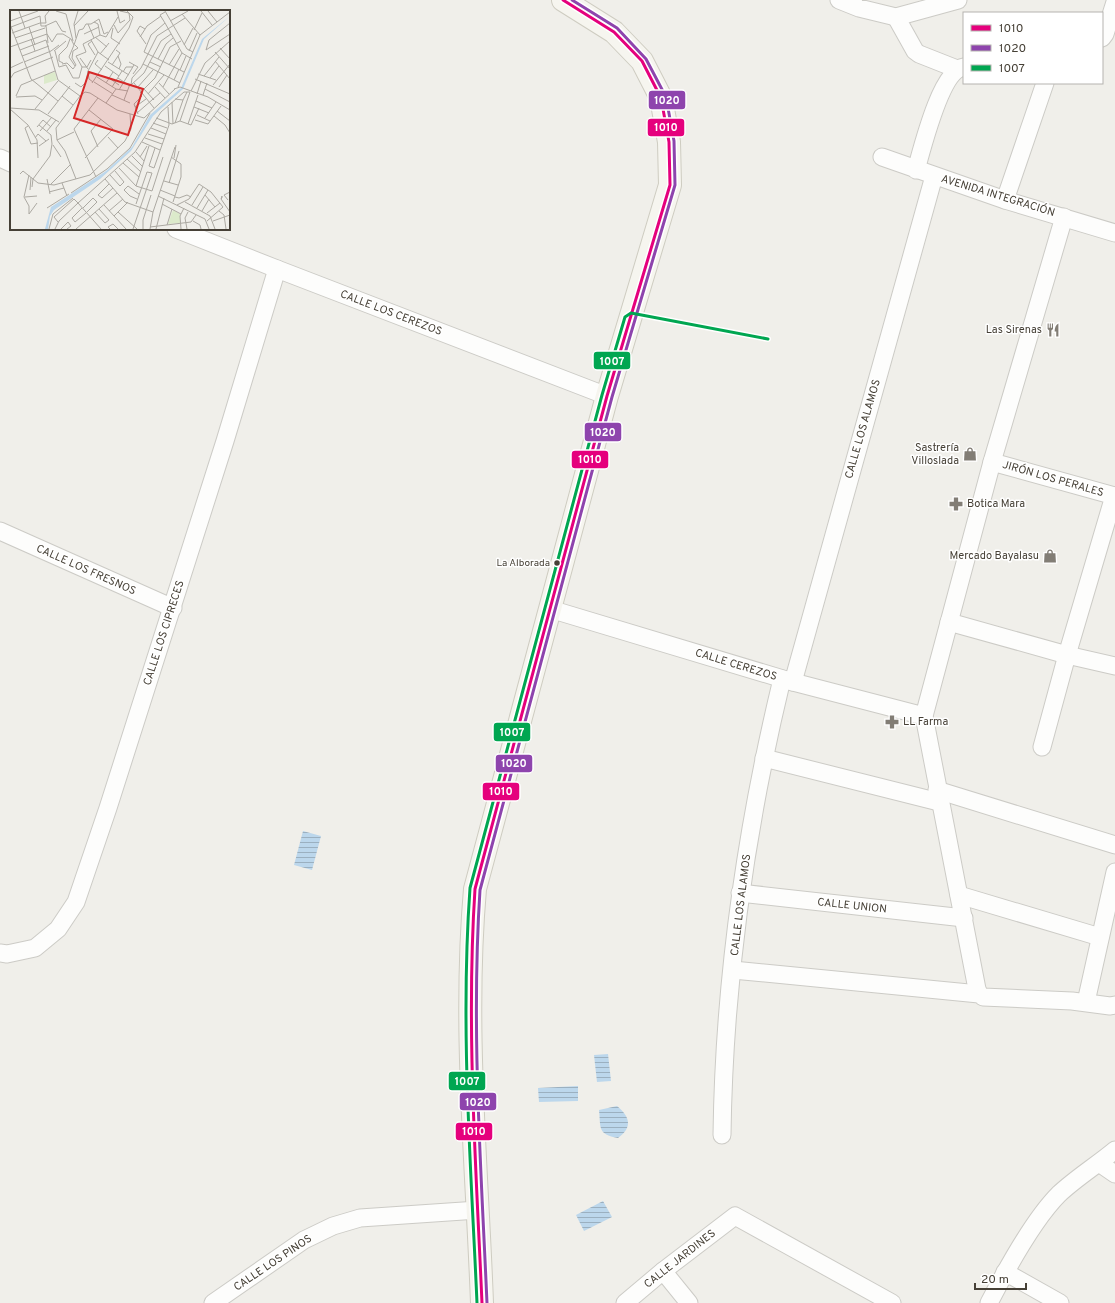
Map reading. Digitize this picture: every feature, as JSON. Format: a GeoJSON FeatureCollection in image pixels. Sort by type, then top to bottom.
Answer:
{"type":"FeatureCollection","features":[{"type":"Feature","properties":{"kind":"street"},"geometry":{"type":"LineString","coordinates":[[482,1303],[470,1012],[471,941],[475,889],[607,396],[670,185],[669,142],[661,98],[642,61],[614,32],[563,0]]}},
{"type":"Feature","properties":{"kind":"street"},"geometry":{"type":"LineString","coordinates":[[839,0],[859,8],[896,17],[958,0]]}},
{"type":"Feature","properties":{"kind":"street"},"geometry":{"type":"LineString","coordinates":[[1103,37],[1115,2]]}},
{"type":"Feature","properties":{"kind":"street"},"geometry":{"type":"LineString","coordinates":[[896,17],[915,51],[919,54],[960,68],[945,86],[938,100],[916,170]]}},
{"type":"Feature","properties":{"kind":"street"},"geometry":{"type":"LineString","coordinates":[[1004,200],[1045,84]]}},
{"type":"Feature","properties":{"kind":"street","name":"AVENIDA INTEGRACIÓN"},"geometry":{"type":"LineString","coordinates":[[882,157],[1004,200],[1115,233]]}},
{"type":"Feature","properties":{"kind":"street"},"geometry":{"type":"LineString","coordinates":[[0,158],[10,163]]}},
{"type":"Feature","properties":{"kind":"street","name":"CALLE LOS ALAMOS"},"geometry":{"type":"LineString","coordinates":[[722,1135],[723,1074],[740,893],[764,758],[934,176]]}},
{"type":"Feature","properties":{"kind":"street"},"geometry":{"type":"LineString","coordinates":[[979,994],[938,796],[924,716],[992,462],[1064,217]]}},
{"type":"Feature","properties":{"kind":"street","name":"CALLE LOS CEREZOS"},"geometry":{"type":"LineString","coordinates":[[178,230],[277,270],[607,396]]}},
{"type":"Feature","properties":{"kind":"street","name":"CALLE LOS CIPRECES"},"geometry":{"type":"LineString","coordinates":[[0,953],[7,954],[35,948],[58,929],[76,902],[172,608],[277,270]]}},
{"type":"Feature","properties":{"kind":"street","name":"JIRÓN LOS PERALES"},"geometry":{"type":"LineString","coordinates":[[992,462],[1115,496]]}},
{"type":"Feature","properties":{"kind":"street"},"geometry":{"type":"LineString","coordinates":[[1042,747],[1067,655],[1115,496]]}},
{"type":"Feature","properties":{"kind":"street","name":"CALLE LOS FRESNOS"},"geometry":{"type":"LineString","coordinates":[[0,531],[172,608]]}},
{"type":"Feature","properties":{"kind":"street","name":"CALLE CEREZOS"},"geometry":{"type":"LineString","coordinates":[[550,609],[787,681],[924,716]]}},
{"type":"Feature","properties":{"kind":"street"},"geometry":{"type":"LineString","coordinates":[[949,622],[1067,655],[1115,666]]}},
{"type":"Feature","properties":{"kind":"street"},"geometry":{"type":"LineString","coordinates":[[764,758],[938,796],[1115,844]]}},
{"type":"Feature","properties":{"kind":"street"},"geometry":{"type":"LineString","coordinates":[[1086,1002],[1115,872]]}},
{"type":"Feature","properties":{"kind":"street","name":"CALLE UNION"},"geometry":{"type":"LineString","coordinates":[[740,893],[964,918]]}},
{"type":"Feature","properties":{"kind":"street"},"geometry":{"type":"LineString","coordinates":[[959,895],[1100,937]]}},
{"type":"Feature","properties":{"kind":"street"},"geometry":{"type":"LineString","coordinates":[[733,970],[979,994],[983,997],[1086,1002],[1113,1007]]}},
{"type":"Feature","properties":{"kind":"street"},"geometry":{"type":"LineString","coordinates":[[989,1303],[1005,1272],[1035,1226],[1060,1194],[1115,1150]]}},
{"type":"Feature","properties":{"kind":"street"},"geometry":{"type":"LineString","coordinates":[[1098,1163],[1115,1174]]}},
{"type":"Feature","properties":{"kind":"street","name":"CALLE LOS PINOS"},"geometry":{"type":"LineString","coordinates":[[213,1303],[304,1240],[333,1226],[360,1218],[478,1210]]}},
{"type":"Feature","properties":{"kind":"street","name":"CALLE JARDINES"},"geometry":{"type":"LineString","coordinates":[[625,1303],[663,1271],[735,1216],[892,1303]]}},
{"type":"Feature","properties":{"kind":"street"},"geometry":{"type":"LineString","coordinates":[[663,1271],[689,1303]]}},
{"type":"Feature","properties":{"kind":"street"},"geometry":{"type":"LineString","coordinates":[[1005,1272],[1060,1303]]}},
{"type":"Feature","properties":{"kind":"water"},"geometry":{"type":"Polygon","coordinates":[[[303,831],[321,836],[312,870],[294,865],[303,831]]]}},
{"type":"Feature","properties":{"kind":"water"},"geometry":{"type":"Polygon","coordinates":[[[608,1054],[611,1081],[597,1082],[594,1055],[608,1054]]]}},
{"type":"Feature","properties":{"kind":"water"},"geometry":{"type":"Polygon","coordinates":[[[578,1086],[578,1101],[539,1102],[538,1088],[578,1086]]]}},
{"type":"Feature","properties":{"kind":"water"},"geometry":{"type":"Polygon","coordinates":[[[617,1106],[625,1114],[628,1122],[626,1130],[618,1138],[603,1132],[600,1126],[599,1110],[617,1106]]]}},
{"type":"Feature","properties":{"kind":"water"},"geometry":{"type":"Polygon","coordinates":[[[603,1201],[612,1217],[584,1231],[576,1215],[603,1201]]]}},
{"type":"Feature","properties":{"kind":"transit line","name":"1010"},"geometry":{"type":"LineString","coordinates":[[482,1303],[473,1096],[471,992],[475,889],[607,396],[670,185],[669,142],[661,98],[642,61],[614,32],[563,0]]}},
{"type":"Feature","properties":{"kind":"transit line","name":"1020"},"geometry":{"type":"LineString","coordinates":[[487,1303],[478,1096],[476,993],[480,890],[612,397],[675,185],[674,141],[666,97],[646,59],[617,28],[572,0]]}},
{"type":"Feature","properties":{"kind":"transit line","name":"1007"},"geometry":{"type":"LineString","coordinates":[[477,1303],[466,1044],[467,940],[470,888],[602,395],[625,317],[631,313],[768,339]]}},
{"type":"Feature","properties":{"kind":"place","name":"Las Sirenas"},"geometry":{"type":"Point","coordinates":[1053,330]}},
{"type":"Feature","properties":{"kind":"place","name":"Sastrería Villoslada"},"geometry":{"type":"Point","coordinates":[970,454]}},
{"type":"Feature","properties":{"kind":"place","name":"Botica Mara"},"geometry":{"type":"Point","coordinates":[956,504]}},
{"type":"Feature","properties":{"kind":"place","name":"Mercado Bayalasu"},"geometry":{"type":"Point","coordinates":[1050,556]}},
{"type":"Feature","properties":{"kind":"place","name":"La Alborada"},"geometry":{"type":"Point","coordinates":[557,563]}},
{"type":"Feature","properties":{"kind":"place","name":"LL Farma"},"geometry":{"type":"Point","coordinates":[892,722]}}]}
